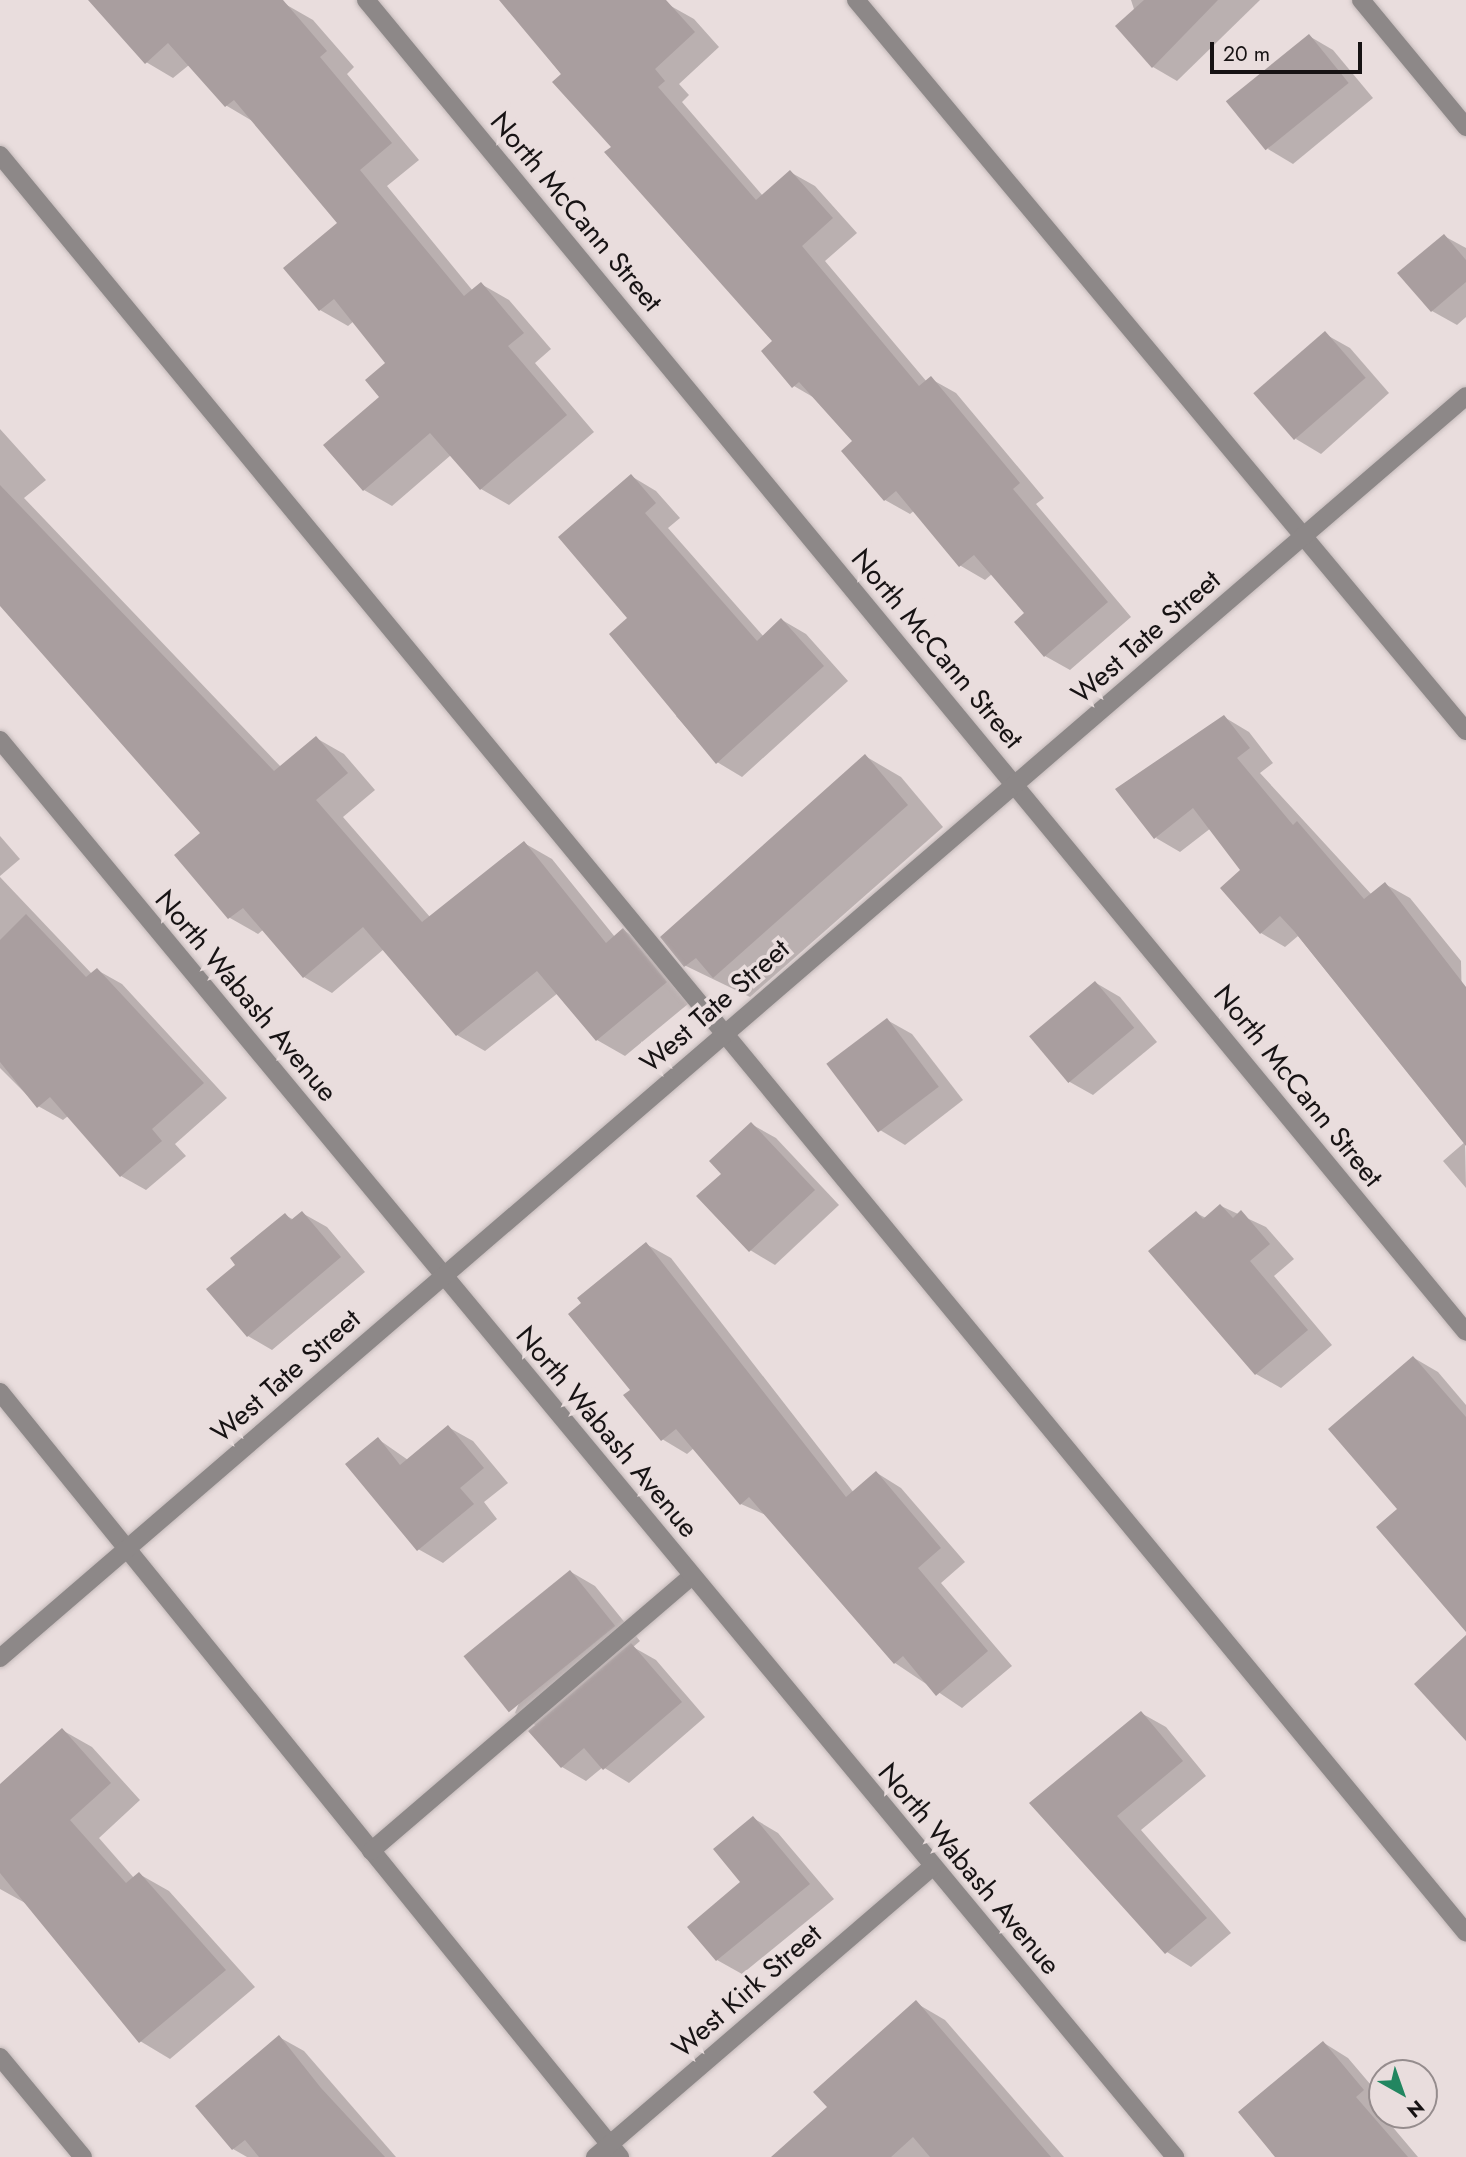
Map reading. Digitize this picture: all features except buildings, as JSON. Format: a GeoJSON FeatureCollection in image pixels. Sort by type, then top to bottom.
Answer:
{"type":"FeatureCollection","features":[{"type":"Feature","properties":{"kind":"street","name":"North McCann Street"},"geometry":{"type":"LineString","coordinates":[[366,0],[1466,1332]]}},
{"type":"Feature","properties":{"kind":"street"},"geometry":{"type":"LineString","coordinates":[[856,0],[1466,731]]}},
{"type":"Feature","properties":{"kind":"street"},"geometry":{"type":"LineString","coordinates":[[1361,0],[1466,127]]}},
{"type":"Feature","properties":{"kind":"street"},"geometry":{"type":"LineString","coordinates":[[0,155],[1466,1933]]}},
{"type":"Feature","properties":{"kind":"street","name":"West Tate Street"},"geometry":{"type":"LineString","coordinates":[[0,1658],[725,1031],[1466,396]]}},
{"type":"Feature","properties":{"kind":"street","name":"North Wabash Avenue"},"geometry":{"type":"LineString","coordinates":[[0,740],[1175,2157]]}},
{"type":"Feature","properties":{"kind":"street"},"geometry":{"type":"LineString","coordinates":[[0,1392],[614,2151]]}},
{"type":"Feature","properties":{"kind":"street"},"geometry":{"type":"LineString","coordinates":[[371,1851],[692,1576]]}},
{"type":"Feature","properties":{"kind":"street","name":"West Kirk Street"},"geometry":{"type":"LineString","coordinates":[[595,2157],[614,2151],[933,1866]]}},
{"type":"Feature","properties":{"kind":"street"},"geometry":{"type":"LineString","coordinates":[[0,2057],[83,2157]]}}]}
